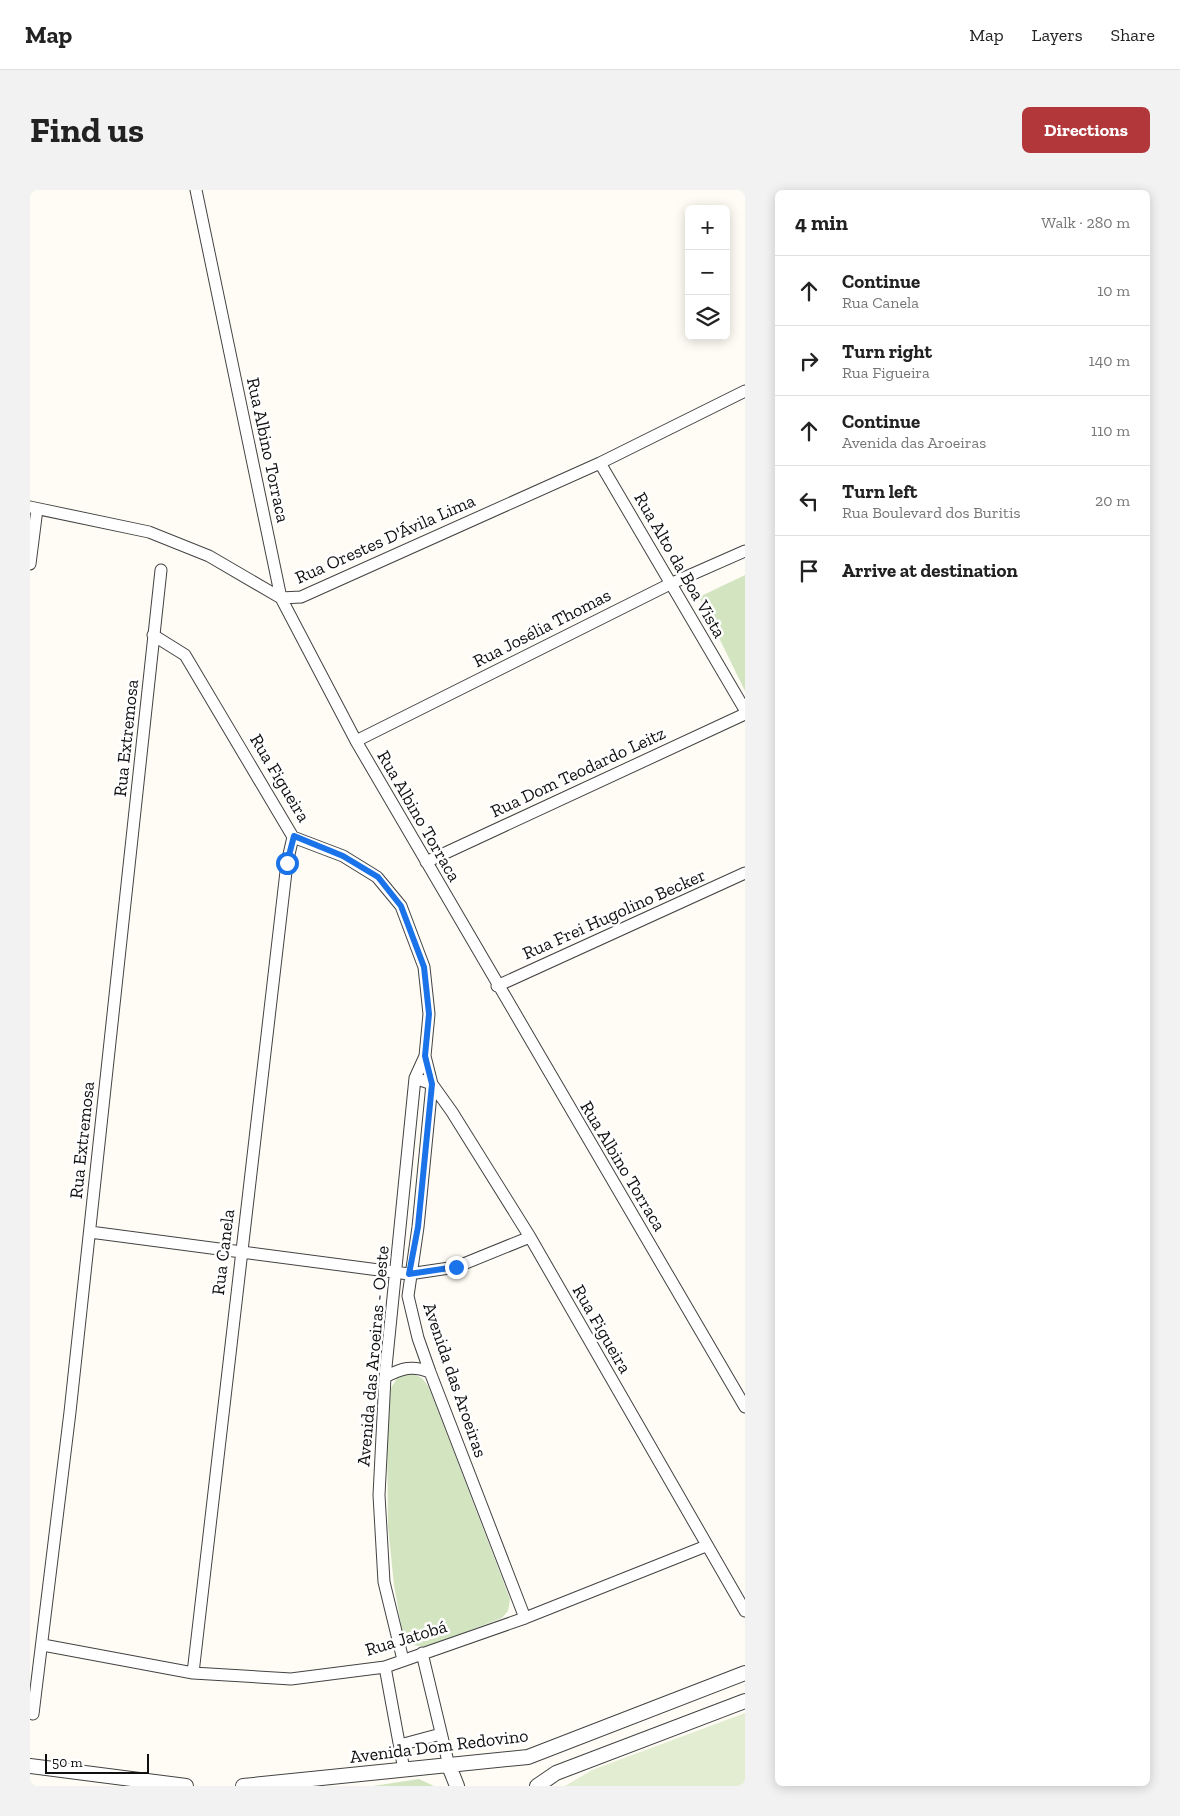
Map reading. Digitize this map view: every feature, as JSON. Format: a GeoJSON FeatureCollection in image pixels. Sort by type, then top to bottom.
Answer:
{"type":"FeatureCollection","features":[{"type":"Feature","properties":{"kind":"street","name":"Rua Albino Torraca"},"geometry":{"type":"LineString","coordinates":[[196,190],[281,598],[356,741],[497,986],[745,1407]]}},
{"type":"Feature","properties":{"kind":"street","name":"Rua Orestes D'Ávila Lima"},"geometry":{"type":"LineString","coordinates":[[33,508],[149,532],[209,556],[281,598],[301,597],[600,463],[745,391]]}},
{"type":"Feature","properties":{"kind":"street","name":"Rua Alto da Boa Vista"},"geometry":{"type":"LineString","coordinates":[[600,463],[745,712]]}},
{"type":"Feature","properties":{"kind":"street"},"geometry":{"type":"LineString","coordinates":[[30,564],[33,508]]}},
{"type":"Feature","properties":{"kind":"street","name":"Rua Josélia Thomas"},"geometry":{"type":"LineString","coordinates":[[356,741],[670,584],[745,551]]}},
{"type":"Feature","properties":{"kind":"street","name":"Rua Extremosa"},"geometry":{"type":"LineString","coordinates":[[33,1714],[90,1232],[161,570]]}},
{"type":"Feature","properties":{"kind":"street","name":"Rua Figueira"},"geometry":{"type":"LineString","coordinates":[[153,635],[186,656],[294,836],[343,856],[378,877],[401,906],[424,967],[429,1014],[425,1056]]}},
{"type":"Feature","properties":{"kind":"street","name":"Rua Dom Teodardo Leitz"},"geometry":{"type":"LineString","coordinates":[[426,862],[745,712]]}},
{"type":"Feature","properties":{"kind":"street","name":"Rua Canela"},"geometry":{"type":"LineString","coordinates":[[193,1673],[240,1252],[287,863],[294,836]]}},
{"type":"Feature","properties":{"kind":"street","name":"Rua Frei Hugolino Becker"},"geometry":{"type":"LineString","coordinates":[[497,986],[745,873]]}},
{"type":"Feature","properties":{"kind":"street","name":"Avenida das Aroeiras - Oeste"},"geometry":{"type":"LineString","coordinates":[[403,1660],[384,1582],[379,1495],[385,1377],[397,1273],[415,1078],[425,1056]]}},
{"type":"Feature","properties":{"kind":"street","name":"Avenida das Aroeiras"},"geometry":{"type":"LineString","coordinates":[[425,1056],[432,1084],[418,1227],[409,1274],[408,1296],[418,1338],[430,1372],[525,1618]]}},
{"type":"Feature","properties":{"kind":"street"},"geometry":{"type":"LineString","coordinates":[[415,1078],[432,1084]]}},
{"type":"Feature","properties":{"kind":"street","name":"Rua Figueira"},"geometry":{"type":"LineString","coordinates":[[432,1084],[452,1112],[530,1238],[745,1612]]}},
{"type":"Feature","properties":{"kind":"street"},"geometry":{"type":"LineString","coordinates":[[90,1232],[409,1274],[456,1267],[530,1238]]}},
{"type":"Feature","properties":{"kind":"street"},"geometry":{"type":"LineString","coordinates":[[385,1377],[401,1369],[415,1366],[430,1372]]}},
{"type":"Feature","properties":{"kind":"street","name":"Rua Jatobá"},"geometry":{"type":"LineString","coordinates":[[42,1645],[193,1673],[291,1680],[385,1667],[525,1618],[706,1546]]}},
{"type":"Feature","properties":{"kind":"street"},"geometry":{"type":"LineString","coordinates":[[422,1653],[449,1766],[457,1786]]}},
{"type":"Feature","properties":{"kind":"street"},"geometry":{"type":"LineString","coordinates":[[385,1667],[404,1770]]}},
{"type":"Feature","properties":{"kind":"street","name":"Avenida Dom Redovino"},"geometry":{"type":"LineString","coordinates":[[243,1786],[303,1784],[404,1770],[528,1757],[745,1673]]}},
{"type":"Feature","properties":{"kind":"street"},"geometry":{"type":"LineString","coordinates":[[537,1786],[556,1773],[745,1701]]}},
{"type":"Feature","properties":{"kind":"street"},"geometry":{"type":"LineString","coordinates":[[400,1745],[441,1734]]}},
{"type":"Feature","properties":{"kind":"street"},"geometry":{"type":"LineString","coordinates":[[30,1766],[186,1786]]}},
{"type":"Feature","properties":{"kind":"green space"},"geometry":{"type":"Polygon","coordinates":[[[745,575],[745,691],[699,597],[745,575]]]}},
{"type":"Feature","properties":{"kind":"green space"},"geometry":{"type":"Polygon","coordinates":[[[411,1373],[422,1378],[429,1387],[510,1599],[508,1611],[502,1618],[426,1647],[412,1645],[403,1636],[394,1585],[388,1526],[387,1433],[391,1388],[397,1378],[411,1373]]]}},
{"type":"Feature","properties":{"kind":"green space"},"geometry":{"type":"Polygon","coordinates":[[[745,1713],[745,1786],[565,1786],[592,1770],[745,1713]]]}},
{"type":"Feature","properties":{"kind":"green space"},"geometry":{"type":"Polygon","coordinates":[[[419,1779],[434,1786],[373,1786],[419,1779]]]}},
{"type":"Feature","properties":{"kind":"route"},"geometry":{"type":"LineString","coordinates":[[287,863],[294,836],[343,856],[378,877],[401,906],[424,967],[429,1014],[428,1041],[425,1056],[432,1084],[418,1227],[409,1274],[456,1267]]}}]}
